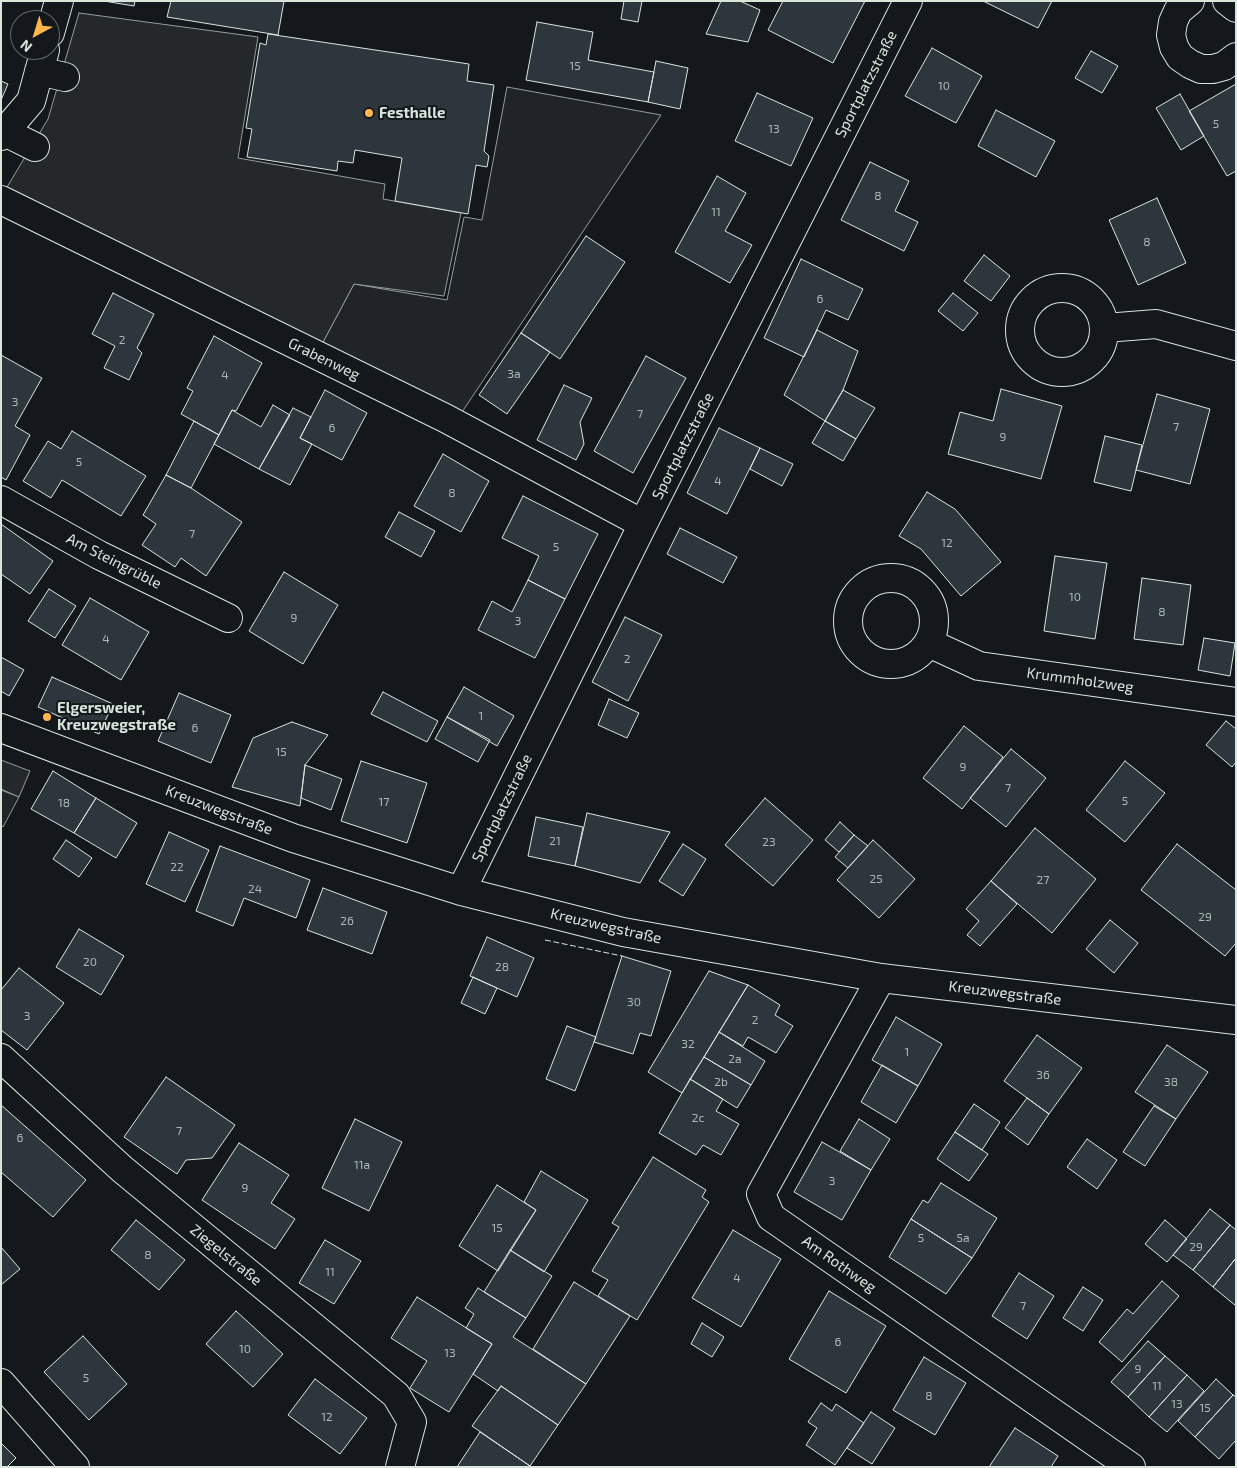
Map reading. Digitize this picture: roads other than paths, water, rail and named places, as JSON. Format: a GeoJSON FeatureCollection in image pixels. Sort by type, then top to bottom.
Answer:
{"type":"FeatureCollection","features":[{"type":"Feature","properties":{"kind":"street","name":"Sportplatzstraße"},"geometry":{"type":"LineString","coordinates":[[461,892],[643,524],[908,1]]}},
{"type":"Feature","properties":{"kind":"street"},"geometry":{"type":"LineString","coordinates":[[1190,1],[1178,11],[1173,22],[1171,35],[1174,47],[1180,57],[1201,69],[1207,69],[1224,66],[1236,57]]}},
{"type":"Feature","properties":{"kind":"street"},"geometry":{"type":"LineString","coordinates":[[1227,1],[1236,8]]}},
{"type":"Feature","properties":{"kind":"street"},"geometry":{"type":"LineString","coordinates":[[60,16],[67,4]]}},
{"type":"Feature","properties":{"kind":"street"},"geometry":{"type":"LineString","coordinates":[[42,60],[65,77]]}},
{"type":"Feature","properties":{"kind":"street"},"geometry":{"type":"LineString","coordinates":[[3,134],[41,105],[42,60]]}},
{"type":"Feature","properties":{"kind":"street"},"geometry":{"type":"LineString","coordinates":[[3,134],[35,147]]}},
{"type":"Feature","properties":{"kind":"street","name":"Grabenweg"},"geometry":{"type":"LineString","coordinates":[[1,200],[445,418],[643,524]]}},
{"type":"Feature","properties":{"kind":"street"},"geometry":{"type":"LineString","coordinates":[[1105,328],[1156,324],[1236,346]]}},
{"type":"Feature","properties":{"kind":"street","name":"Am Steingrüble"},"geometry":{"type":"LineString","coordinates":[[1,500],[99,556],[228,618]]}},
{"type":"Feature","properties":{"kind":"street","name":"Krummholzweg"},"geometry":{"type":"LineString","coordinates":[[929,643],[978,666],[1236,702]]}},
{"type":"Feature","properties":{"kind":"street","name":"Kreuzwegstraße"},"geometry":{"type":"LineString","coordinates":[[1,728],[293,838],[461,892],[622,932],[881,978],[1236,1020]]}},
{"type":"Feature","properties":{"kind":"street","name":"Am Rothweg"},"geometry":{"type":"LineString","coordinates":[[881,978],[761,1194],[771,1217],[1131,1467]]}},
{"type":"Feature","properties":{"kind":"street","name":"Ziegelstraße"},"geometry":{"type":"LineString","coordinates":[[1,1058],[122,1170],[396,1394],[412,1422],[400,1467]]}},
{"type":"Feature","properties":{"kind":"street"},"geometry":{"type":"LineString","coordinates":[[2,1384],[75,1467]]}},
{"type":"Feature","properties":{"kind":"place","name":"Festhalle"},"geometry":{"type":"Point","coordinates":[369,113]}},
{"type":"Feature","properties":{"kind":"place","name":"Elgersweier, Kreuzwegstraße"},"geometry":{"type":"Point","coordinates":[47,717]}}]}
